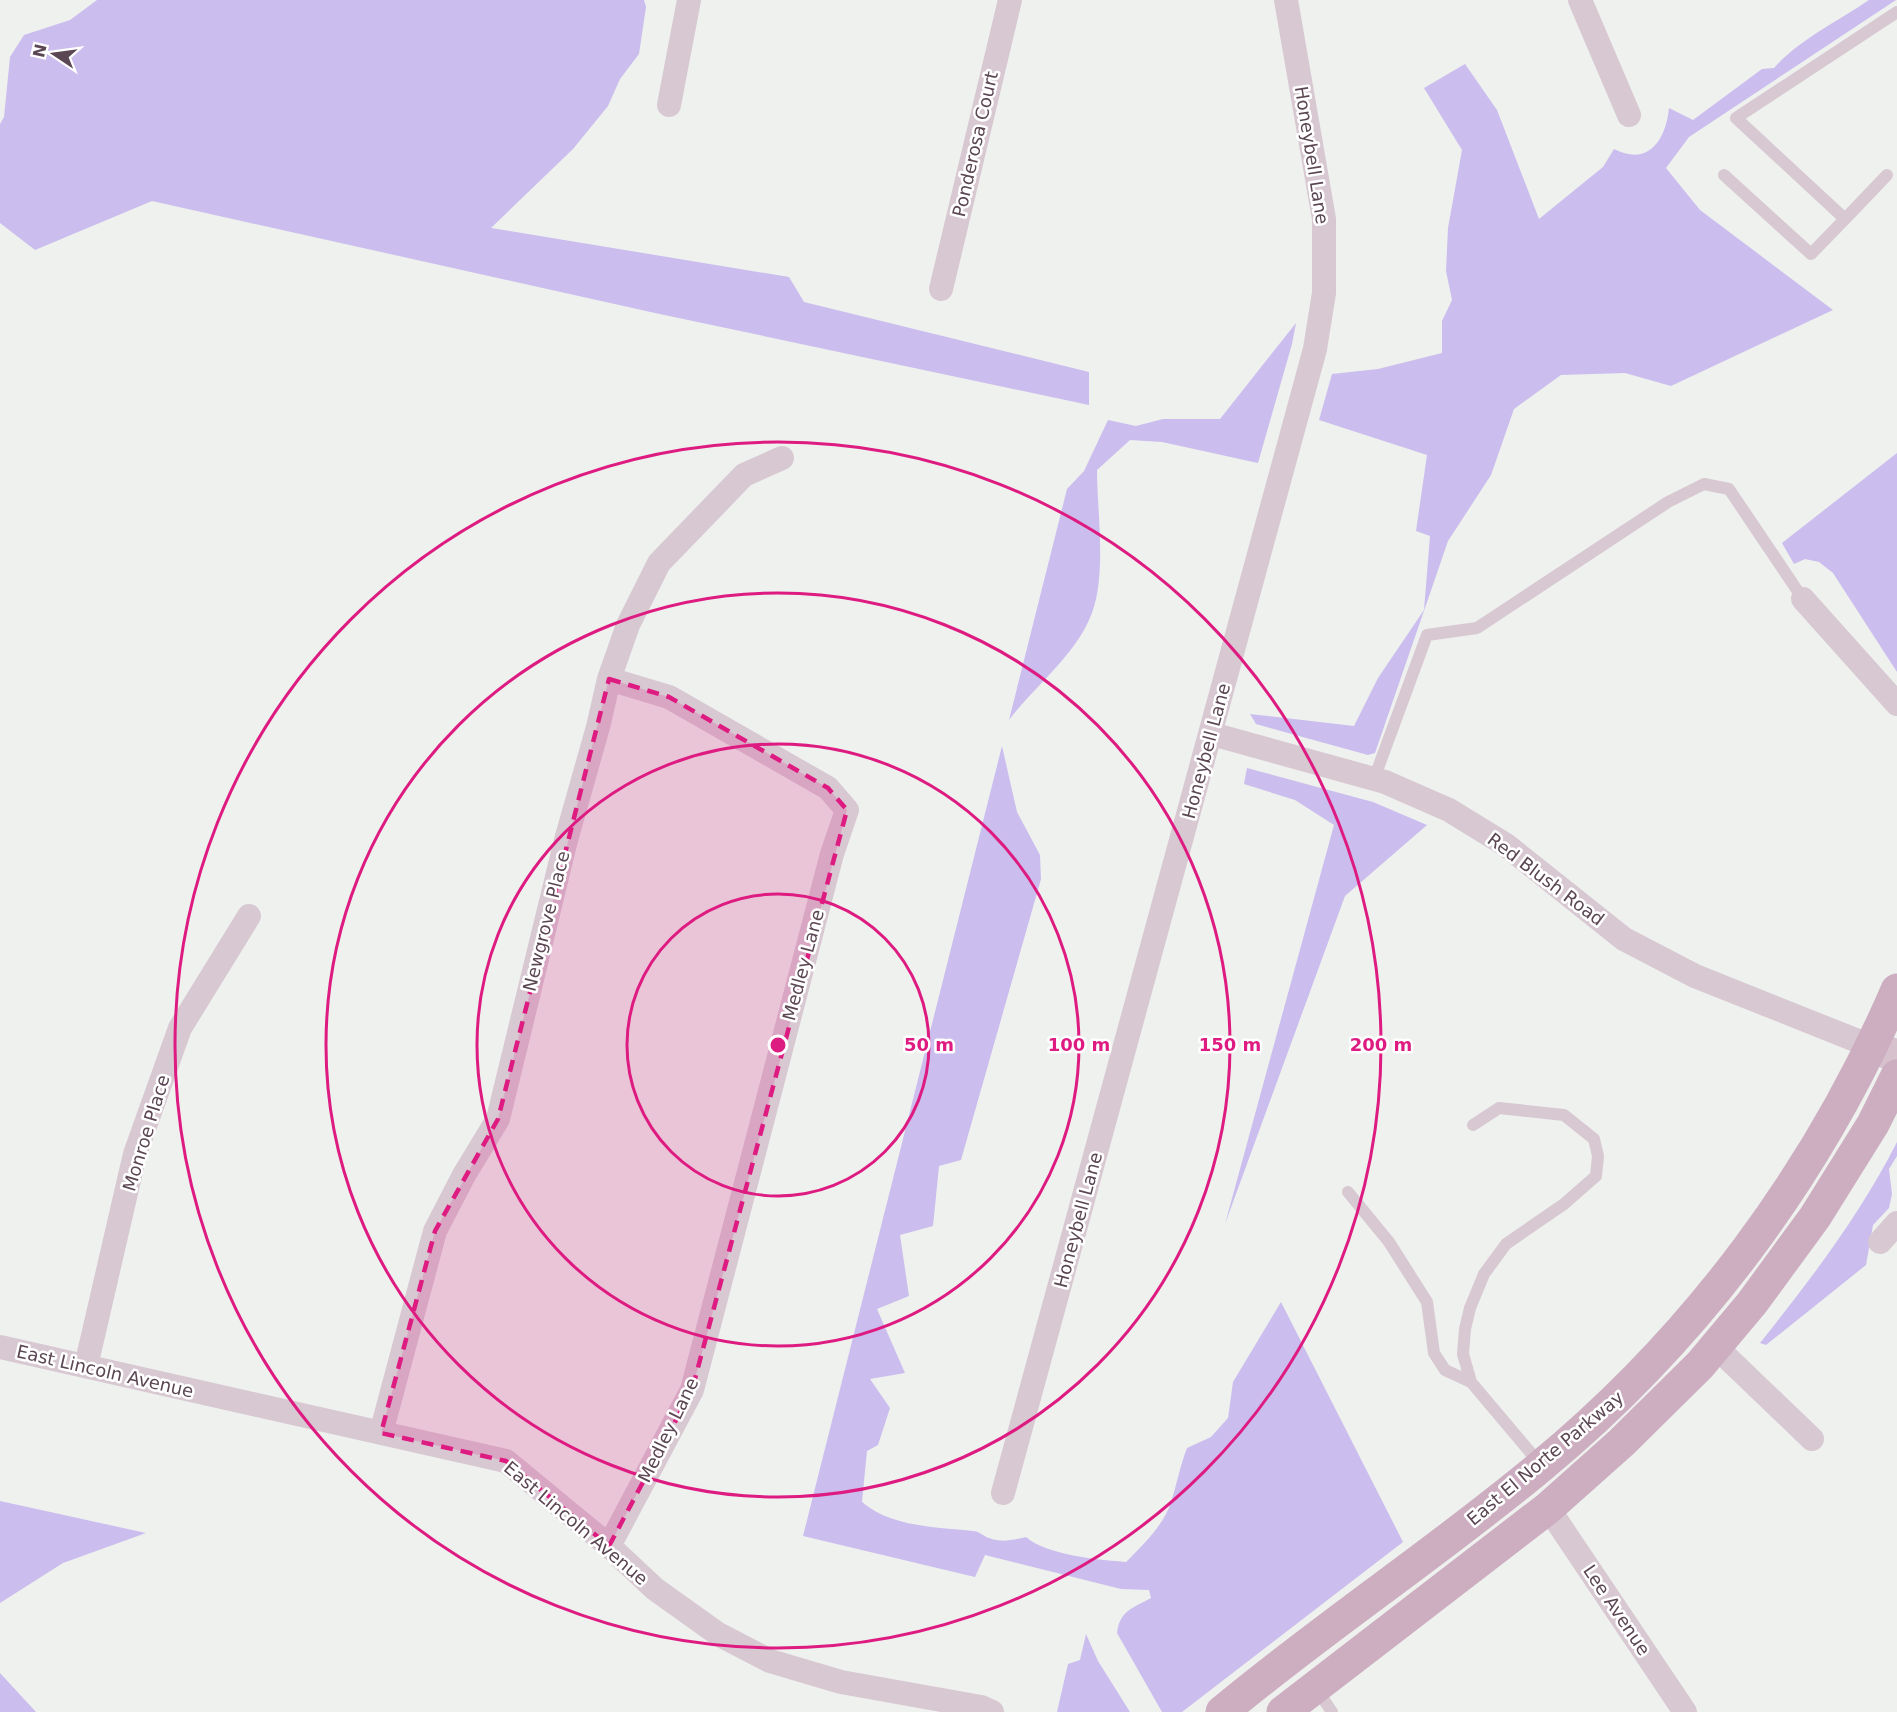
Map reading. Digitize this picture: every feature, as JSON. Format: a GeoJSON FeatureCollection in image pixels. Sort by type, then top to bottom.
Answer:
{"type":"FeatureCollection","features":[{"type":"Feature","properties":{"kind":"main road","name":"East El Norte Parkway"},"geometry":{"type":"LineString","coordinates":[[1222,1712],[1261,1679],[1542,1466],[1620,1397],[1699,1313],[1788,1193],[1885,1052],[1897,990]]}},
{"type":"Feature","properties":{"kind":"main road","name":"East El Norte Parkway"},"geometry":{"type":"LineString","coordinates":[[1283,1712],[1323,1699],[1622,1443],[1700,1365],[1752,1303],[1815,1217],[1872,1124],[1897,1076]]}},
{"type":"Feature","properties":{"kind":"street"},"geometry":{"type":"LineString","coordinates":[[669,105],[689,0]]}},
{"type":"Feature","properties":{"kind":"street","name":"Ponderosa Court"},"geometry":{"type":"LineString","coordinates":[[941,289],[1010,0]]}},
{"type":"Feature","properties":{"kind":"street","name":"Honeybell Lane"},"geometry":{"type":"LineString","coordinates":[[1003,1493],[1316,349],[1324,293],[1324,219],[1286,0]]}},
{"type":"Feature","properties":{"kind":"street"},"geometry":{"type":"LineString","coordinates":[[1580,0],[1629,115]]}},
{"type":"Feature","properties":{"kind":"street","name":"Newgrove Place"},"geometry":{"type":"LineString","coordinates":[[381,1433],[435,1231],[464,1175],[498,1119],[566,840],[609,679],[628,625],[659,563],[744,475],[782,458]]}},
{"type":"Feature","properties":{"kind":"street"},"geometry":{"type":"LineString","coordinates":[[1803,599],[1897,704]]}},
{"type":"Feature","properties":{"kind":"street","name":"Medley Lane"},"geometry":{"type":"LineString","coordinates":[[609,679],[669,697],[828,788],[847,810],[829,866],[692,1390],[609,1546]]}},
{"type":"Feature","properties":{"kind":"street","name":"Red Blush Road"},"geometry":{"type":"LineString","coordinates":[[1212,734],[1374,779],[1449,810],[1506,845],[1624,939],[1695,976],[1885,1052]]}},
{"type":"Feature","properties":{"kind":"street","name":"Monroe Place"},"geometry":{"type":"LineString","coordinates":[[86,1366],[135,1154],[180,1028],[249,916]]}},
{"type":"Feature","properties":{"kind":"street"},"geometry":{"type":"LineString","coordinates":[[1880,1242],[1897,1223]]}},
{"type":"Feature","properties":{"kind":"street"},"geometry":{"type":"LineString","coordinates":[[1715,1346],[1812,1439]]}},
{"type":"Feature","properties":{"kind":"street","name":"East Lincoln Avenue"},"geometry":{"type":"LineString","coordinates":[[0,1347],[506,1461],[609,1546],[655,1589],[718,1634],[771,1660],[841,1682],[981,1707],[992,1712]]}},
{"type":"Feature","properties":{"kind":"street","name":"Lee Avenue"},"geometry":{"type":"LineString","coordinates":[[1548,1508],[1685,1712]]}},
{"type":"Feature","properties":{"kind":"lane"},"geometry":{"type":"LineString","coordinates":[[1845,219],[1736,118],[1897,12]]}},
{"type":"Feature","properties":{"kind":"lane"},"geometry":{"type":"LineString","coordinates":[[1724,175],[1811,254],[1887,175]]}},
{"type":"Feature","properties":{"kind":"lane"},"geometry":{"type":"LineString","coordinates":[[1374,779],[1427,635],[1477,628],[1668,502],[1704,484],[1729,489],[1803,599]]}},
{"type":"Feature","properties":{"kind":"lane"},"geometry":{"type":"LineString","coordinates":[[1473,1125],[1499,1108],[1564,1115],[1594,1139],[1598,1156],[1596,1176],[1564,1204],[1506,1244],[1484,1274],[1470,1308],[1465,1329],[1463,1354],[1471,1382],[1542,1466]]}},
{"type":"Feature","properties":{"kind":"lane"},"geometry":{"type":"LineString","coordinates":[[1348,1192],[1389,1242],[1427,1302],[1434,1353],[1445,1370],[1471,1382]]}},
{"type":"Feature","properties":{"kind":"highlighted area"},"geometry":{"type":"Polygon","coordinates":[[[609,679],[669,697],[828,788],[847,810],[692,1390],[609,1546],[506,1461],[381,1433],[435,1231],[498,1119],[609,679]]]}},
{"type":"Feature","properties":{"kind":"shaded area"},"geometry":{"type":"Polygon","coordinates":[[[97,0],[644,0],[646,7],[639,54],[620,79],[608,106],[573,149],[491,228],[789,277],[804,302],[1089,372],[1089,405],[655,313],[152,201],[35,250],[0,223],[0,124],[4,117],[10,57],[24,35],[70,20],[97,0]]]}},
{"type":"Feature","properties":{"kind":"shaded area"},"geometry":{"type":"Polygon","coordinates":[[[1869,0],[1896,0],[1689,137],[1666,168],[1700,210],[1833,310],[1671,386],[1625,373],[1561,375],[1514,409],[1491,475],[1448,541],[1375,753],[1368,755],[1256,724],[1250,714],[1354,726],[1378,678],[1424,610],[1430,536],[1416,531],[1427,455],[1319,420],[1332,374],[1378,369],[1442,353],[1442,321],[1452,300],[1446,271],[1448,228],[1462,150],[1424,88],[1465,64],[1497,110],[1539,219],[1603,167],[1614,149],[1626,154],[1637,155],[1654,147],[1664,130],[1669,108],[1693,120],[1762,69],[1774,68],[1795,48],[1869,0]]]}},
{"type":"Feature","properties":{"kind":"shaded area"},"geometry":{"type":"Polygon","coordinates":[[[1296,323],[1258,463],[1162,442],[1130,440],[1097,470],[1100,567],[1095,604],[1082,634],[1073,647],[1009,720],[1067,489],[1084,471],[1108,420],[1136,426],[1163,419],[1220,419],[1296,323]]]}},
{"type":"Feature","properties":{"kind":"shaded area"},"geometry":{"type":"Polygon","coordinates":[[[1897,453],[1897,672],[1833,573],[1819,562],[1805,559],[1794,564],[1782,543],[1897,453]]]}},
{"type":"Feature","properties":{"kind":"shaded area"},"geometry":{"type":"Polygon","coordinates":[[[1002,746],[1017,812],[1040,855],[1041,879],[961,1160],[939,1166],[933,1226],[900,1235],[909,1296],[877,1309],[905,1373],[870,1379],[890,1408],[878,1445],[867,1451],[862,1502],[886,1517],[900,1521],[929,1527],[975,1531],[998,1540],[1026,1537],[1059,1552],[1126,1562],[1152,1535],[1168,1511],[1187,1448],[1211,1437],[1228,1418],[1233,1382],[1281,1302],[1403,1542],[1182,1712],[1162,1712],[1117,1633],[1124,1614],[1151,1598],[1149,1590],[1121,1589],[985,1555],[975,1577],[803,1536],[1002,746]]]}},
{"type":"Feature","properties":{"kind":"shaded area"},"geometry":{"type":"Polygon","coordinates":[[[1247,768],[1373,802],[1427,825],[1345,896],[1225,1224],[1334,825],[1295,800],[1244,784],[1247,768]]]}},
{"type":"Feature","properties":{"kind":"shaded area"},"geometry":{"type":"Polygon","coordinates":[[[1897,1142],[1897,1156],[1889,1169],[1892,1194],[1889,1208],[1873,1225],[1866,1265],[1766,1345],[1760,1343],[1816,1271],[1851,1221],[1897,1142]]]}},
{"type":"Feature","properties":{"kind":"shaded area"},"geometry":{"type":"Polygon","coordinates":[[[0,1501],[146,1533],[63,1563],[0,1603],[0,1501]]]}},
{"type":"Feature","properties":{"kind":"shaded area"},"geometry":{"type":"Polygon","coordinates":[[[1086,1634],[1098,1661],[1130,1712],[1057,1712],[1068,1664],[1080,1660],[1086,1634]]]}},
{"type":"Feature","properties":{"kind":"shaded area"},"geometry":{"type":"Polygon","coordinates":[[[0,1673],[36,1712],[0,1712],[0,1673]]]}}]}
